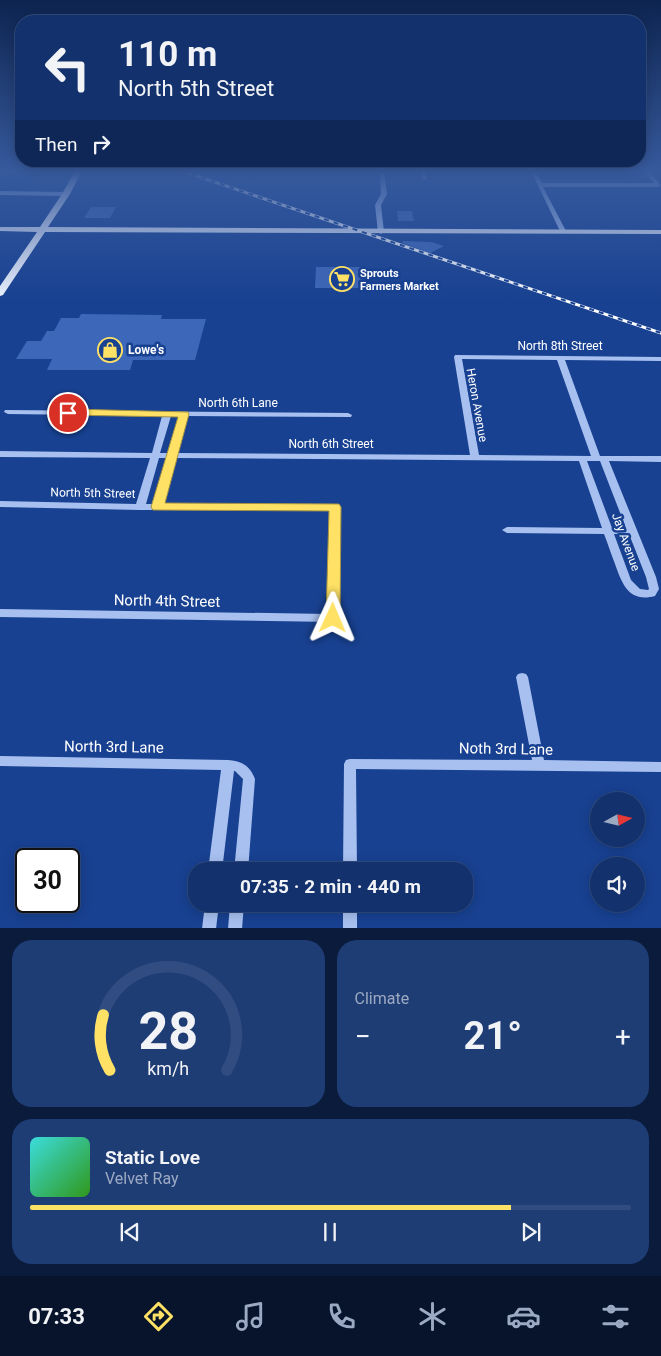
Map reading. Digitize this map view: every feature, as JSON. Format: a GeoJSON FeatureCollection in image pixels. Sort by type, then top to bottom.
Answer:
{"type":"FeatureCollection","features":[{"type":"Feature","properties":{"kind":"main road"},"geometry":{"type":"LineString","coordinates":[[0,293],[52,214]]}},
{"type":"Feature","properties":{"kind":"main road"},"geometry":{"type":"LineString","coordinates":[[0,229],[661,232]]}},
{"type":"Feature","properties":{"kind":"street"},"geometry":{"type":"LineString","coordinates":[[379,214],[380,232]]}},
{"type":"Feature","properties":{"kind":"street"},"geometry":{"type":"LineString","coordinates":[[555,214],[563,231]]}},
{"type":"Feature","properties":{"kind":"street","name":"North 8th Street"},"geometry":{"type":"LineString","coordinates":[[458,357],[661,359]]}},
{"type":"Feature","properties":{"kind":"street","name":"Heron Avenue"},"geometry":{"type":"LineString","coordinates":[[458,357],[475,457]]}},
{"type":"Feature","properties":{"kind":"street","name":"Jay Avenue"},"geometry":{"type":"LineString","coordinates":[[560,358],[653,585],[654,590],[651,593],[639,594],[629,586],[582,458]]}},
{"type":"Feature","properties":{"kind":"street","name":"North 6th Lane"},"geometry":{"type":"LineString","coordinates":[[8,412],[348,415]]}},
{"type":"Feature","properties":{"kind":"street"},"geometry":{"type":"LineString","coordinates":[[140,507],[167,414]]}},
{"type":"Feature","properties":{"kind":"street"},"geometry":{"type":"LineString","coordinates":[[158,507],[184,414]]}},
{"type":"Feature","properties":{"kind":"street","name":"North 6th Street"},"geometry":{"type":"LineString","coordinates":[[0,454],[661,459]]}},
{"type":"Feature","properties":{"kind":"street","name":"North 5th Street"},"geometry":{"type":"LineString","coordinates":[[0,504],[140,507],[335,507],[333,618]]}},
{"type":"Feature","properties":{"kind":"street"},"geometry":{"type":"LineString","coordinates":[[507,530],[632,531]]}},
{"type":"Feature","properties":{"kind":"street","name":"North 4th Street"},"geometry":{"type":"LineString","coordinates":[[0,613],[333,618]]}},
{"type":"Feature","properties":{"kind":"street"},"geometry":{"type":"LineString","coordinates":[[522,678],[539,766]]}},
{"type":"Feature","properties":{"kind":"street","name":"North 3rd Lane"},"geometry":{"type":"LineString","coordinates":[[0,761],[228,765]]}},
{"type":"Feature","properties":{"kind":"street","name":"Noth 3rd Lane"},"geometry":{"type":"LineString","coordinates":[[350,862],[350,764],[661,767]]}},
{"type":"Feature","properties":{"kind":"street"},"geometry":{"type":"LineString","coordinates":[[217,862],[228,765],[242,767],[247,772],[249,779],[241,862]]}},
{"type":"Feature","properties":{"kind":"street"},"geometry":{"type":"LineString","coordinates":[[209,928],[211,912]]}},
{"type":"Feature","properties":{"kind":"street"},"geometry":{"type":"LineString","coordinates":[[235,928],[236,912]]}},
{"type":"Feature","properties":{"kind":"street"},"geometry":{"type":"LineString","coordinates":[[350,912],[350,928]]}},
{"type":"Feature","properties":{"kind":"building"},"geometry":{"type":"Polygon","coordinates":[[[86,214],[112,214],[110,218],[84,218],[86,214]]]}},
{"type":"Feature","properties":{"kind":"building"},"geometry":{"type":"Polygon","coordinates":[[[397,214],[413,214],[414,221],[398,221],[397,214]]]}},
{"type":"Feature","properties":{"kind":"building"},"geometry":{"type":"Polygon","coordinates":[[[403,241],[431,242],[444,246],[430,253],[402,243],[403,241]]]}},
{"type":"Feature","properties":{"kind":"building","name":"Sprouts Farmers Market"},"geometry":{"type":"Polygon","coordinates":[[[316,267],[367,267],[368,288],[315,288],[316,267]]]}},
{"type":"Feature","properties":{"kind":"building","name":"Lowe's"},"geometry":{"type":"Polygon","coordinates":[[[81,314],[162,315],[161,319],[206,319],[195,360],[133,360],[130,370],[47,370],[52,359],[16,359],[27,341],[41,341],[47,331],[54,331],[61,318],[79,318],[81,314]]]}},
{"type":"Feature","properties":{"kind":"railway"},"geometry":{"type":"LineString","coordinates":[[310,214],[661,333]]}},
{"type":"Feature","properties":{"kind":"place","name":"Sprouts Farmers Market"},"geometry":{"type":"Point","coordinates":[342,279]}},
{"type":"Feature","properties":{"kind":"place","name":"Lowe's"},"geometry":{"type":"Point","coordinates":[110,350]}},
{"type":"Feature","properties":{"kind":"route"},"geometry":{"type":"LineString","coordinates":[[68,413],[184,414],[158,507],[335,507],[333,618]]}}]}
